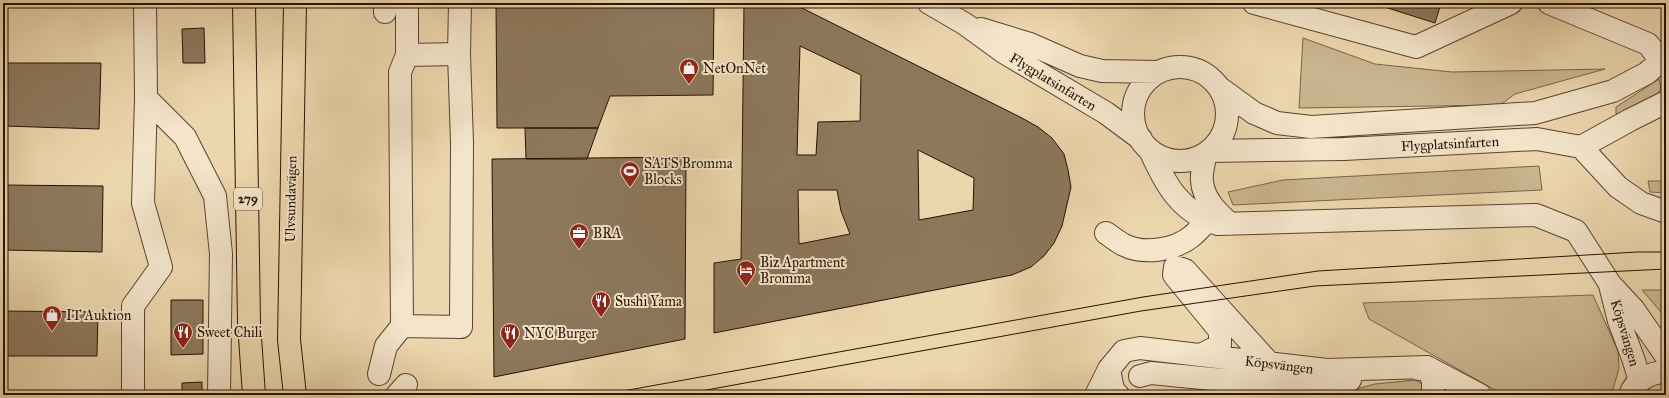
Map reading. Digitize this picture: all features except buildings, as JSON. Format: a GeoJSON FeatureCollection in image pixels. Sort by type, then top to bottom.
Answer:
{"type":"FeatureCollection","features":[{"type":"Feature","properties":{"kind":"main road","name":"279"},"geometry":{"type":"LineString","coordinates":[[244,3],[249,323],[254,395]]}},
{"type":"Feature","properties":{"kind":"main road","name":"Ulvsundavägen"},"geometry":{"type":"LineString","coordinates":[[295,3],[288,340],[295,395]]}},
{"type":"Feature","properties":{"kind":"street"},"geometry":{"type":"LineString","coordinates":[[133,395],[133,306],[160,267],[143,203],[146,98],[145,3]]}},
{"type":"Feature","properties":{"kind":"street"},"geometry":{"type":"LineString","coordinates":[[380,374],[386,346],[402,326],[400,72],[407,55],[407,3]]}},
{"type":"Feature","properties":{"kind":"street"},"geometry":{"type":"LineString","coordinates":[[402,326],[461,327],[462,143],[458,54],[460,3]]}},
{"type":"Feature","properties":{"kind":"street","name":"Flygplatsinfarten"},"geometry":{"type":"LineString","coordinates":[[929,3],[965,24],[1005,53],[1106,113],[1145,144]]}},
{"type":"Feature","properties":{"kind":"street"},"geometry":{"type":"LineString","coordinates":[[1254,3],[1416,47],[1510,3]]}},
{"type":"Feature","properties":{"kind":"street"},"geometry":{"type":"LineString","coordinates":[[1549,3],[1648,44],[1663,58]]}},
{"type":"Feature","properties":{"kind":"street","name":"Flygplatsinfarten"},"geometry":{"type":"LineString","coordinates":[[965,24],[1030,44],[1080,66],[1102,71],[1126,73],[1159,72]]}},
{"type":"Feature","properties":{"kind":"street"},"geometry":{"type":"LineString","coordinates":[[407,55],[458,54]]}},
{"type":"Feature","properties":{"kind":"street","name":"Flygplatsinfarten"},"geometry":{"type":"LineString","coordinates":[[1220,89],[1254,113],[1277,123],[1311,127],[1535,113],[1613,91],[1647,73],[1663,58]]}},
{"type":"Feature","properties":{"kind":"street"},"geometry":{"type":"LineString","coordinates":[[1176,67],[1193,68],[1209,76],[1220,89],[1227,105],[1227,122],[1220,138],[1207,152],[1192,160],[1177,161],[1163,157],[1145,144],[1135,125],[1134,110],[1138,94],[1146,81],[1159,72],[1176,67]]}},
{"type":"Feature","properties":{"kind":"street"},"geometry":{"type":"LineString","coordinates":[[146,98],[185,137],[215,196],[221,254],[219,395]]}},
{"type":"Feature","properties":{"kind":"street"},"geometry":{"type":"LineString","coordinates":[[1666,102],[1581,147],[1618,187],[1641,203],[1666,212]]}},
{"type":"Feature","properties":{"kind":"street","name":"Flygplatsinfarten"},"geometry":{"type":"LineString","coordinates":[[1207,152],[1344,150],[1537,139],[1581,147]]}},
{"type":"Feature","properties":{"kind":"street","name":"Köpsvängen"},"geometry":{"type":"LineString","coordinates":[[1145,144],[1162,176],[1181,203],[1207,221],[1218,224],[1536,215],[1576,231],[1610,284],[1634,310],[1666,356]]}},
{"type":"Feature","properties":{"kind":"street"},"geometry":{"type":"LineString","coordinates":[[1207,152],[1201,180],[1205,192],[1216,212],[1230,224]]}},
{"type":"Feature","properties":{"kind":"street"},"geometry":{"type":"LineString","coordinates":[[1106,233],[1125,246],[1142,250],[1160,250],[1179,244],[1191,237],[1207,221]]}},
{"type":"Feature","properties":{"kind":"street"},"geometry":{"type":"LineString","coordinates":[[1201,355],[1220,345],[1220,331],[1174,275],[1175,267],[1185,270],[1270,364]]}},
{"type":"Feature","properties":{"kind":"street","name":"Köpsvängen"},"geometry":{"type":"LineString","coordinates":[[1610,284],[1619,321],[1633,358],[1635,388]]}},
{"type":"Feature","properties":{"kind":"street","name":"Köpsvängen"},"geometry":{"type":"LineString","coordinates":[[1096,395],[1109,369],[1124,351],[1140,348],[1327,370],[1427,367],[1471,392]]}},
{"type":"Feature","properties":{"kind":"street"},"geometry":{"type":"LineString","coordinates":[[1253,395],[1150,384],[1140,376],[1151,373],[1304,388],[1427,367],[1433,381],[1433,395]]}},
{"type":"Feature","properties":{"kind":"street"},"geometry":{"type":"LineString","coordinates":[[1109,369],[1113,390],[1118,395]]}},
{"type":"Feature","properties":{"kind":"street"},"geometry":{"type":"LineString","coordinates":[[1635,388],[1648,375],[1658,372],[1666,372]]}},
{"type":"Feature","properties":{"kind":"shaded area"},"geometry":{"type":"Polygon","coordinates":[[[1303,38],[1375,64],[1452,72],[1605,69],[1515,94],[1500,105],[1299,108],[1303,38]]]}},
{"type":"Feature","properties":{"kind":"shaded area"},"geometry":{"type":"Polygon","coordinates":[[[1659,79],[1661,89],[1652,99],[1635,109],[1616,114],[1616,107],[1659,79]]]}},
{"type":"Feature","properties":{"kind":"shaded area"},"geometry":{"type":"Polygon","coordinates":[[[1539,166],[1542,190],[1233,205],[1228,192],[1283,180],[1539,166]]]}},
{"type":"Feature","properties":{"kind":"shaded area"},"geometry":{"type":"Polygon","coordinates":[[[1648,181],[1666,181],[1666,193],[1650,192],[1648,181]]]}},
{"type":"Feature","properties":{"kind":"shaded area"},"geometry":{"type":"Polygon","coordinates":[[[1642,290],[1666,290],[1666,318],[1642,290]]]}},
{"type":"Feature","properties":{"kind":"shaded area"},"geometry":{"type":"Polygon","coordinates":[[[1593,295],[1618,351],[1619,368],[1612,393],[1610,395],[1504,395],[1369,319],[1363,303],[1593,295]]]}},
{"type":"Feature","properties":{"kind":"shaded area"},"geometry":{"type":"Polygon","coordinates":[[[1415,380],[1426,386],[1424,395],[1334,395],[1375,384],[1415,380]]]}},
{"type":"Feature","properties":{"kind":"tram line"},"geometry":{"type":"LineString","coordinates":[[601,395],[1143,297],[1318,271],[1637,252],[1666,252]]}},
{"type":"Feature","properties":{"kind":"tram line"},"geometry":{"type":"LineString","coordinates":[[679,395],[1141,311],[1315,286],[1666,269]]}},
{"type":"Feature","properties":{"kind":"place","name":"NetOnNet"},"geometry":{"type":"Point","coordinates":[689,85]}},
{"type":"Feature","properties":{"kind":"place","name":"SATS Bromma Blocks"},"geometry":{"type":"Point","coordinates":[630,188]}},
{"type":"Feature","properties":{"kind":"place","name":"BRA"},"geometry":{"type":"Point","coordinates":[579,250]}},
{"type":"Feature","properties":{"kind":"place","name":"Biz Apartment Bromma"},"geometry":{"type":"Point","coordinates":[746,287]}},
{"type":"Feature","properties":{"kind":"place","name":"Sushi Yama"},"geometry":{"type":"Point","coordinates":[601,318]}},
{"type":"Feature","properties":{"kind":"place","name":"IT Auktion"},"geometry":{"type":"Point","coordinates":[52,332]}},
{"type":"Feature","properties":{"kind":"place","name":"Sweet Chili"},"geometry":{"type":"Point","coordinates":[183,349]}},
{"type":"Feature","properties":{"kind":"place","name":"NYC Burger"},"geometry":{"type":"Point","coordinates":[510,350]}}]}
